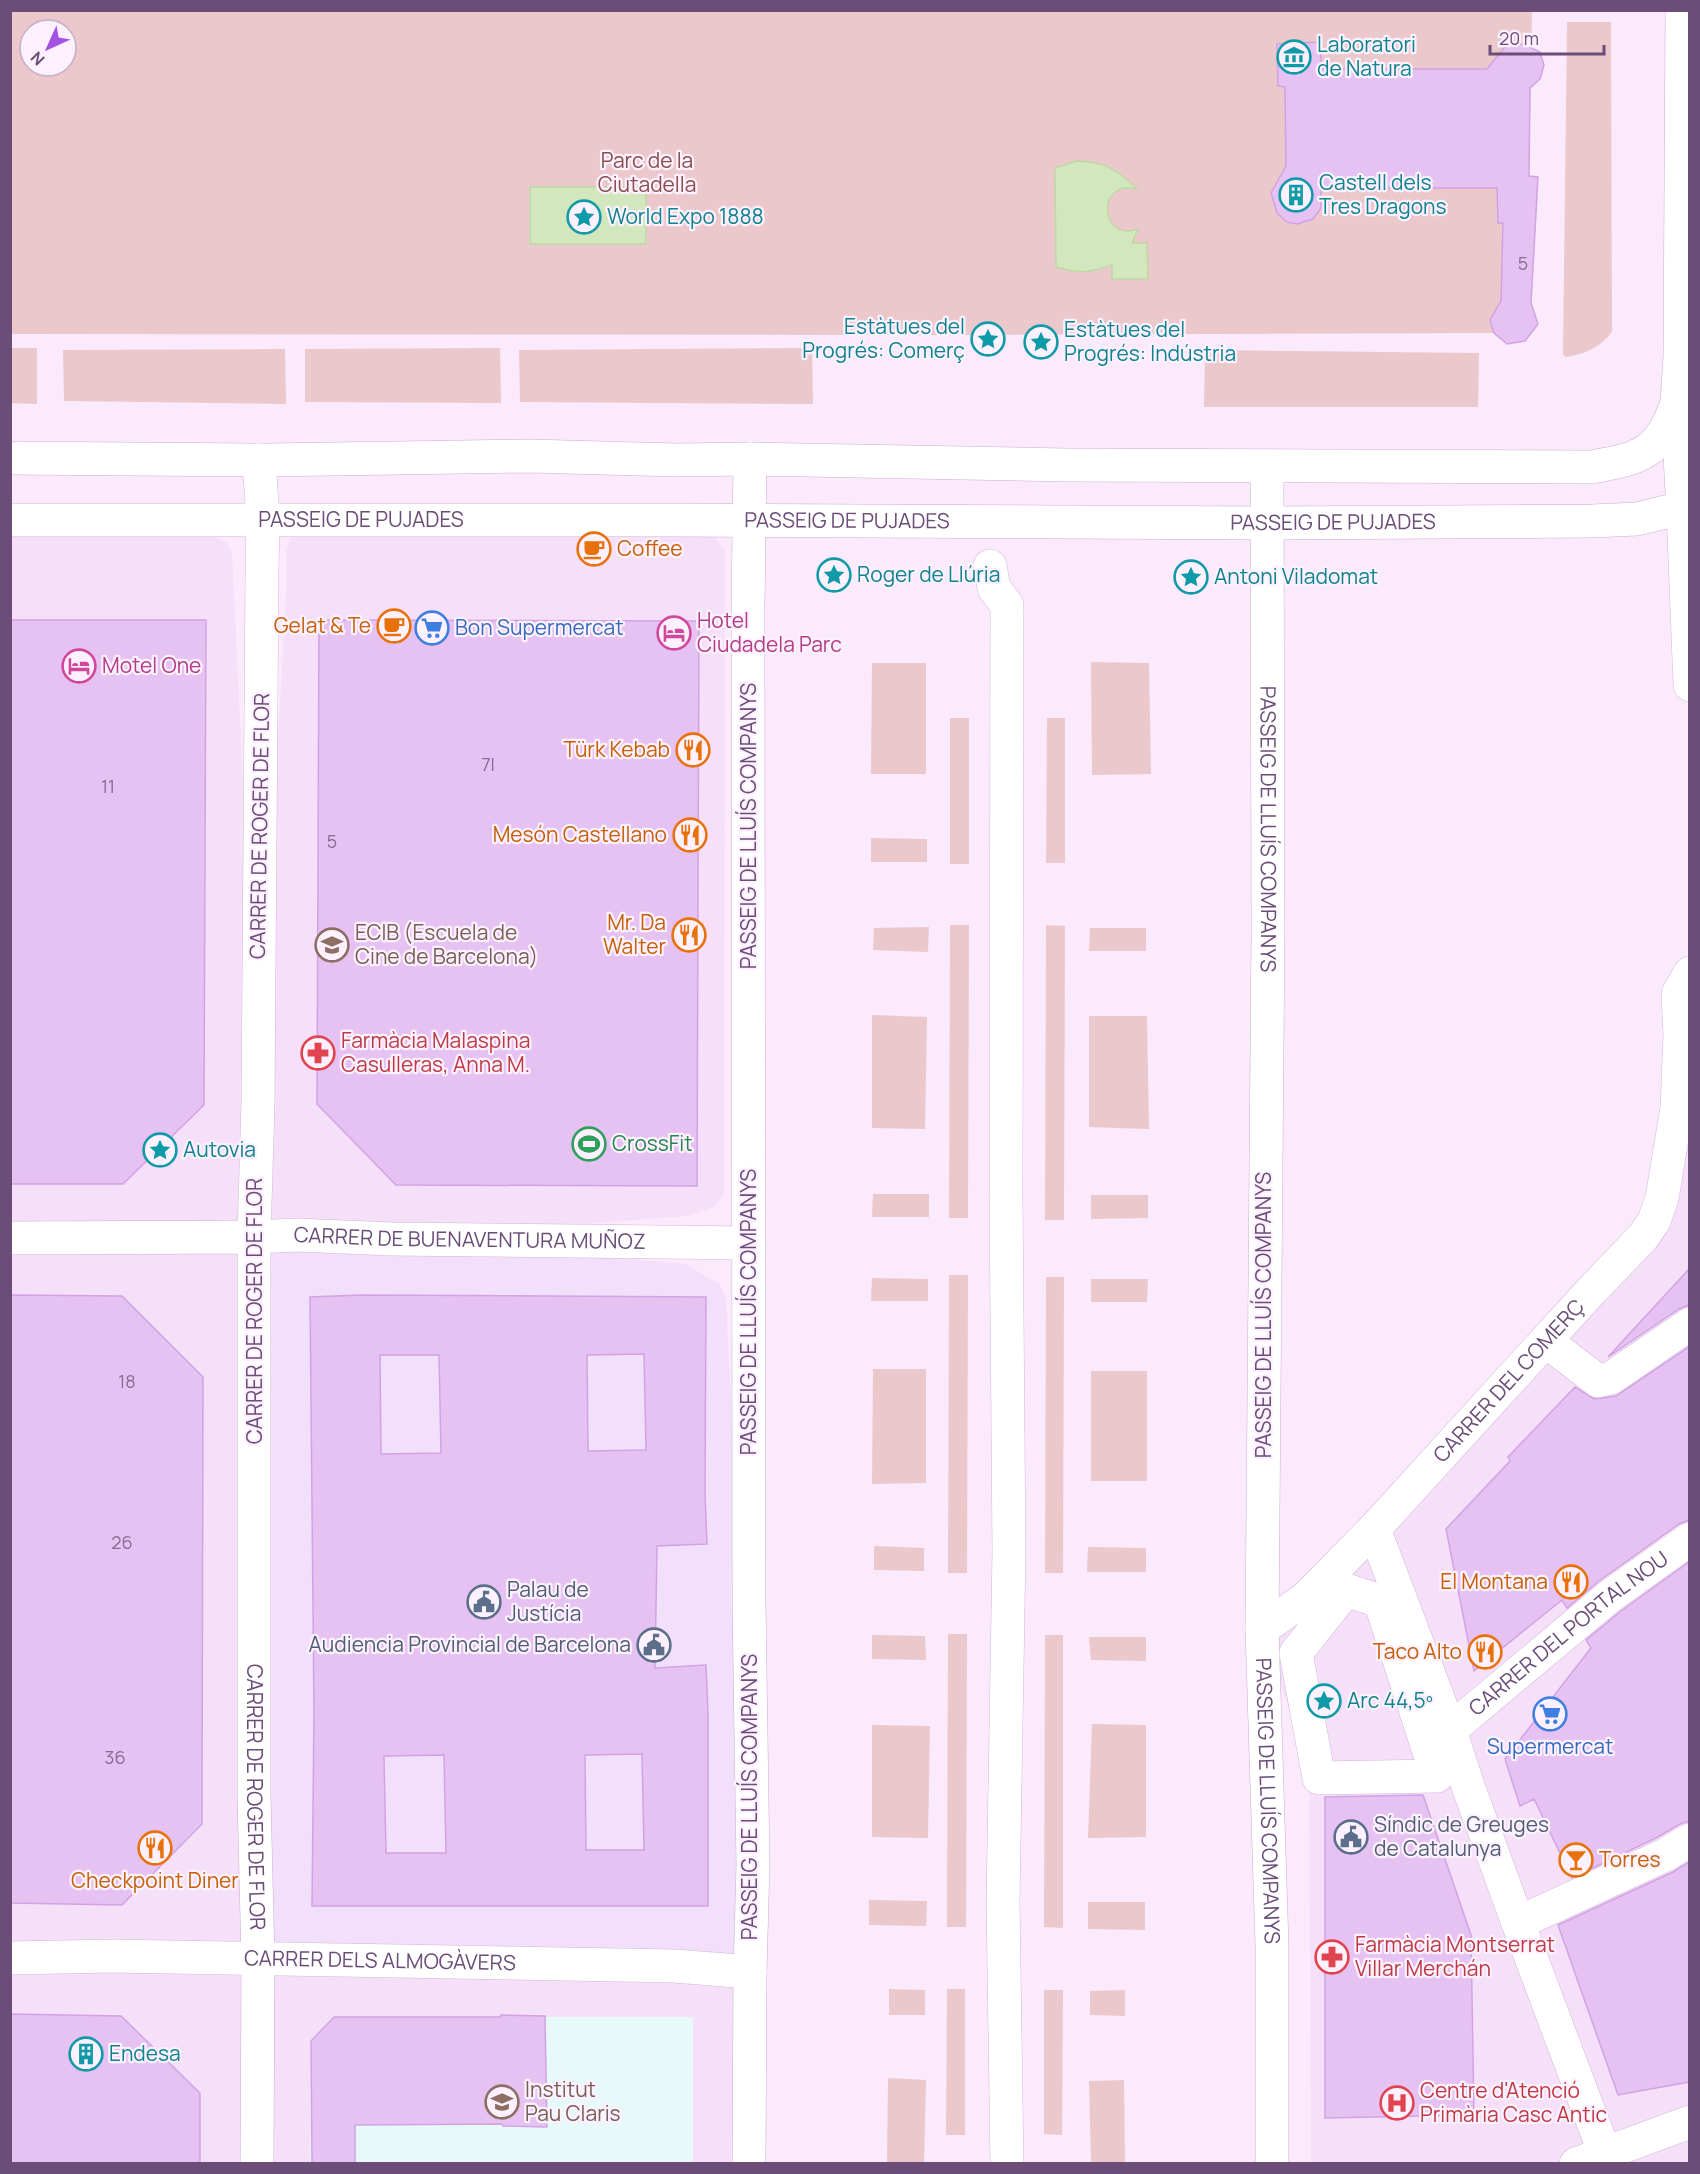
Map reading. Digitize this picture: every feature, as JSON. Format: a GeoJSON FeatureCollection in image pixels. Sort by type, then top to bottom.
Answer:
{"type":"FeatureCollection","features":[{"type":"Feature","properties":{"kind":"street"},"geometry":{"type":"LineString","coordinates":[[1682,10],[1680,345],[1677,403],[1686,507],[1689,686]]}},
{"type":"Feature","properties":{"kind":"street"},"geometry":{"type":"LineString","coordinates":[[1677,403],[1689,444]]}},
{"type":"Feature","properties":{"kind":"street"},"geometry":{"type":"LineString","coordinates":[[10,458],[259,460],[530,456],[676,460],[1592,467],[1646,453],[1669,425],[1677,403]]}},
{"type":"Feature","properties":{"kind":"street"},"geometry":{"type":"LineString","coordinates":[[1646,453],[1686,507]]}},
{"type":"Feature","properties":{"kind":"street","name":"PASSEIG DE LLUÍS COMPANYS"},"geometry":{"type":"LineString","coordinates":[[749,2163],[753,1865],[749,1604],[750,459]]}},
{"type":"Feature","properties":{"kind":"street","name":"CARRER DE ROGER DE FLOR"},"geometry":{"type":"LineString","coordinates":[[257,2163],[258,1959],[254,1796],[254,1237],[258,1091],[263,520],[259,460]]}},
{"type":"Feature","properties":{"kind":"street","name":"PASSEIG DE LLUÍS COMPANYS"},"geometry":{"type":"LineString","coordinates":[[1267,466],[1268,932],[1262,1629],[1272,1946],[1272,2163]]}},
{"type":"Feature","properties":{"kind":"street","name":"PASSEIG DE PUJADES"},"geometry":{"type":"LineString","coordinates":[[10,520],[1268,523],[1616,521],[1637,519],[1686,507]]}},
{"type":"Feature","properties":{"kind":"street"},"geometry":{"type":"LineString","coordinates":[[990,566],[994,588],[1007,605],[1006,1196],[1009,1551],[1004,1902],[1007,2163]]}},
{"type":"Feature","properties":{"kind":"street","name":"CARRER DEL COMERÇ"},"geometry":{"type":"LineString","coordinates":[[1262,1629],[1306,1598],[1374,1529],[1643,1237],[1654,1221],[1683,1116],[1685,1037],[1678,994],[1689,973]]}},
{"type":"Feature","properties":{"kind":"street","name":"CARRER DE BUENAVENTURA MUÑOZ"},"geometry":{"type":"LineString","coordinates":[[10,1238],[297,1235],[392,1239],[749,1243]]}},
{"type":"Feature","properties":{"kind":"street"},"geometry":{"type":"LineString","coordinates":[[1546,1342],[1598,1381],[1611,1378],[1689,1324]]}},
{"type":"Feature","properties":{"kind":"street"},"geometry":{"type":"LineString","coordinates":[[1374,1529],[1450,1730],[1518,1923],[1591,2159],[1689,2122]]}},
{"type":"Feature","properties":{"kind":"street","name":"CARRER DEL PORTAL NOU"},"geometry":{"type":"LineString","coordinates":[[1450,1730],[1610,1596],[1689,1539]]}},
{"type":"Feature","properties":{"kind":"street"},"geometry":{"type":"LineString","coordinates":[[1346,1590],[1380,1601],[1437,1776],[1319,1778],[1296,1653],[1346,1590]]}},
{"type":"Feature","properties":{"kind":"street"},"geometry":{"type":"LineString","coordinates":[[1518,1923],[1665,1854],[1689,1840]]}},
{"type":"Feature","properties":{"kind":"street","name":"CARRER DELS ALMOGÀVERS"},"geometry":{"type":"LineString","coordinates":[[10,1958],[112,1956],[675,1966],[750,1972]]}},
{"type":"Feature","properties":{"kind":"shaded area"},"geometry":{"type":"Polygon","coordinates":[[[1076,161],[1086,161],[1110,168],[1137,189],[1123,188],[1114,193],[1109,201],[1108,210],[1110,220],[1116,227],[1125,231],[1138,229],[1132,243],[1147,243],[1148,279],[1112,279],[1112,265],[1084,272],[1056,267],[1055,168],[1076,161]]]}},
{"type":"Feature","properties":{"kind":"shaded area"},"geometry":{"type":"Polygon","coordinates":[[[530,187],[646,187],[646,244],[530,244],[530,187]]]}},
{"type":"Feature","properties":{"kind":"shaded area"},"geometry":{"type":"Polygon","coordinates":[[[299,532],[712,533],[725,551],[724,1194],[714,1207],[686,1216],[392,1239],[750,1972],[749,2163],[11,2164],[11,534],[214,536],[227,542],[232,554],[258,1094],[286,595],[286,550],[290,538],[299,532]]]}},
{"type":"Feature","properties":{"kind":"shaded area"},"geometry":{"type":"Polygon","coordinates":[[[1690,1124],[1689,2163],[1311,2163],[1309,1768],[1262,1629],[1643,1237],[1690,1124]]]}},
{"type":"Feature","properties":{"kind":"shaded area","name":"Palau de Justícia"},"geometry":{"type":"Polygon","coordinates":[[[254,1237],[392,1239],[686,1264],[720,1285],[726,1299],[753,1865],[750,1972],[258,1959],[254,1237]]]}},
{"type":"Feature","properties":{"kind":"shaded area","name":"Institut Pau Claris"},"geometry":{"type":"Polygon","coordinates":[[[334,2017],[693,2017],[693,2163],[310,2164],[311,2041],[334,2017]]]}},
{"type":"Feature","properties":{"kind":"green space","name":"Parc de la Ciutadella"},"geometry":{"type":"Polygon","coordinates":[[[11,11],[1532,11],[1529,176],[1538,177],[1531,303],[1538,324],[1525,341],[1507,344],[1494,333],[11,334],[11,11]]]}},
{"type":"Feature","properties":{"kind":"green space"},"geometry":{"type":"Polygon","coordinates":[[[1567,22],[1611,22],[1612,332],[1592,349],[1565,357],[1563,354],[1567,22]]]}},
{"type":"Feature","properties":{"kind":"green space"},"geometry":{"type":"Polygon","coordinates":[[[11,348],[37,348],[37,404],[11,403],[11,348]]]}},
{"type":"Feature","properties":{"kind":"green space"},"geometry":{"type":"Polygon","coordinates":[[[500,348],[501,403],[305,402],[305,349],[500,348]]]}},
{"type":"Feature","properties":{"kind":"green space"},"geometry":{"type":"Polygon","coordinates":[[[812,348],[813,404],[520,402],[519,350],[812,348]]]}},
{"type":"Feature","properties":{"kind":"green space"},"geometry":{"type":"Polygon","coordinates":[[[285,349],[286,404],[64,401],[63,350],[285,349]]]}},
{"type":"Feature","properties":{"kind":"green space"},"geometry":{"type":"Polygon","coordinates":[[[1205,350],[1479,353],[1478,407],[1204,407],[1205,350]]]}},
{"type":"Feature","properties":{"kind":"green space"},"geometry":{"type":"Polygon","coordinates":[[[1091,662],[1149,663],[1151,774],[1092,775],[1091,662]]]}},
{"type":"Feature","properties":{"kind":"green space"},"geometry":{"type":"Polygon","coordinates":[[[872,663],[926,663],[926,774],[871,774],[872,663]]]}},
{"type":"Feature","properties":{"kind":"green space"},"geometry":{"type":"Polygon","coordinates":[[[950,718],[969,718],[969,864],[950,864],[950,718]]]}},
{"type":"Feature","properties":{"kind":"green space"},"geometry":{"type":"Polygon","coordinates":[[[1047,718],[1065,718],[1065,863],[1046,863],[1047,718]]]}},
{"type":"Feature","properties":{"kind":"green space"},"geometry":{"type":"Polygon","coordinates":[[[871,838],[927,839],[927,862],[871,862],[871,838]]]}},
{"type":"Feature","properties":{"kind":"green space"},"geometry":{"type":"Polygon","coordinates":[[[950,925],[969,925],[968,1218],[949,1218],[950,925]]]}},
{"type":"Feature","properties":{"kind":"green space"},"geometry":{"type":"Polygon","coordinates":[[[1046,925],[1065,926],[1064,1220],[1045,1220],[1046,925]]]}},
{"type":"Feature","properties":{"kind":"green space"},"geometry":{"type":"Polygon","coordinates":[[[929,927],[928,952],[873,950],[874,928],[929,927]]]}},
{"type":"Feature","properties":{"kind":"green space"},"geometry":{"type":"Polygon","coordinates":[[[1090,928],[1146,928],[1146,951],[1089,951],[1090,928]]]}},
{"type":"Feature","properties":{"kind":"green space"},"geometry":{"type":"Polygon","coordinates":[[[872,1015],[927,1017],[925,1129],[872,1128],[872,1015]]]}},
{"type":"Feature","properties":{"kind":"green space"},"geometry":{"type":"Polygon","coordinates":[[[1089,1016],[1147,1016],[1149,1129],[1089,1127],[1089,1016]]]}},
{"type":"Feature","properties":{"kind":"green space"},"geometry":{"type":"Polygon","coordinates":[[[873,1194],[929,1194],[929,1217],[872,1217],[873,1194]]]}},
{"type":"Feature","properties":{"kind":"green space"},"geometry":{"type":"Polygon","coordinates":[[[1091,1195],[1148,1195],[1148,1218],[1091,1219],[1091,1195]]]}},
{"type":"Feature","properties":{"kind":"green space"},"geometry":{"type":"Polygon","coordinates":[[[949,1275],[968,1275],[967,1573],[948,1573],[949,1275]]]}},
{"type":"Feature","properties":{"kind":"green space"},"geometry":{"type":"Polygon","coordinates":[[[1046,1277],[1064,1277],[1063,1573],[1045,1573],[1046,1277]]]}},
{"type":"Feature","properties":{"kind":"green space"},"geometry":{"type":"Polygon","coordinates":[[[872,1278],[928,1279],[928,1301],[871,1301],[872,1278]]]}},
{"type":"Feature","properties":{"kind":"green space"},"geometry":{"type":"Polygon","coordinates":[[[1091,1279],[1148,1279],[1147,1302],[1091,1302],[1091,1279]]]}},
{"type":"Feature","properties":{"kind":"green space"},"geometry":{"type":"Polygon","coordinates":[[[873,1369],[926,1369],[926,1483],[872,1484],[873,1369]]]}},
{"type":"Feature","properties":{"kind":"green space"},"geometry":{"type":"Polygon","coordinates":[[[1091,1371],[1147,1371],[1147,1481],[1091,1481],[1091,1371]]]}},
{"type":"Feature","properties":{"kind":"green space"},"geometry":{"type":"Polygon","coordinates":[[[874,1546],[924,1548],[924,1571],[874,1570],[874,1546]]]}},
{"type":"Feature","properties":{"kind":"green space"},"geometry":{"type":"Polygon","coordinates":[[[1088,1547],[1146,1548],[1146,1572],[1087,1572],[1088,1547]]]}},
{"type":"Feature","properties":{"kind":"green space"},"geometry":{"type":"Polygon","coordinates":[[[948,1634],[967,1634],[966,1927],[947,1927],[948,1634]]]}},
{"type":"Feature","properties":{"kind":"green space"},"geometry":{"type":"Polygon","coordinates":[[[872,1635],[925,1636],[926,1660],[872,1659],[872,1635]]]}},
{"type":"Feature","properties":{"kind":"green space"},"geometry":{"type":"Polygon","coordinates":[[[1045,1635],[1063,1635],[1063,1928],[1044,1927],[1045,1635]]]}},
{"type":"Feature","properties":{"kind":"green space"},"geometry":{"type":"Polygon","coordinates":[[[1089,1637],[1146,1637],[1146,1661],[1091,1660],[1089,1637]]]}},
{"type":"Feature","properties":{"kind":"green space"},"geometry":{"type":"Polygon","coordinates":[[[1092,1724],[1146,1725],[1146,1837],[1088,1838],[1092,1724]]]}},
{"type":"Feature","properties":{"kind":"green space"},"geometry":{"type":"Polygon","coordinates":[[[872,1725],[930,1726],[928,1838],[872,1837],[872,1725]]]}},
{"type":"Feature","properties":{"kind":"green space"},"geometry":{"type":"Polygon","coordinates":[[[869,1900],[927,1901],[926,1926],[869,1925],[869,1900]]]}},
{"type":"Feature","properties":{"kind":"green space"},"geometry":{"type":"Polygon","coordinates":[[[1088,1902],[1145,1902],[1145,1930],[1088,1929],[1088,1902]]]}},
{"type":"Feature","properties":{"kind":"green space"},"geometry":{"type":"Polygon","coordinates":[[[889,1989],[925,1990],[925,2015],[889,2015],[889,1989]]]}},
{"type":"Feature","properties":{"kind":"green space"},"geometry":{"type":"Polygon","coordinates":[[[947,1989],[965,1989],[965,2135],[946,2135],[947,1989]]]}},
{"type":"Feature","properties":{"kind":"green space"},"geometry":{"type":"Polygon","coordinates":[[[1044,1990],[1063,1990],[1062,2135],[1044,2134],[1044,1990]]]}},
{"type":"Feature","properties":{"kind":"green space"},"geometry":{"type":"Polygon","coordinates":[[[1125,1990],[1125,2016],[1090,2015],[1090,1991],[1125,1990]]]}},
{"type":"Feature","properties":{"kind":"green space"},"geometry":{"type":"Polygon","coordinates":[[[888,2078],[926,2080],[924,2163],[887,2163],[888,2078]]]}},
{"type":"Feature","properties":{"kind":"green space"},"geometry":{"type":"Polygon","coordinates":[[[1124,2080],[1125,2163],[1091,2163],[1089,2081],[1124,2080]]]}},
{"type":"Feature","properties":{"kind":"building","name":"Castell dels Tres Dragons"},"geometry":{"type":"Polygon","coordinates":[[[1321,42],[1321,69],[1487,69],[1504,48],[1513,44],[1523,44],[1540,52],[1544,65],[1540,79],[1530,88],[1529,176],[1538,177],[1531,303],[1538,324],[1525,341],[1507,344],[1494,333],[1490,320],[1501,301],[1503,223],[1498,223],[1497,188],[1321,188],[1321,208],[1313,219],[1297,224],[1287,222],[1277,213],[1271,193],[1286,166],[1285,87],[1278,86],[1277,44],[1321,42]]]}},
{"type":"Feature","properties":{"kind":"building"},"geometry":{"type":"Polygon","coordinates":[[[10,620],[206,620],[204,1105],[123,1184],[10,1184],[10,620]]]}},
{"type":"Feature","properties":{"kind":"building"},"geometry":{"type":"Polygon","coordinates":[[[319,620],[699,621],[697,1186],[396,1185],[317,1104],[319,620]]]}},
{"type":"Feature","properties":{"kind":"building"},"geometry":{"type":"Polygon","coordinates":[[[1689,1269],[1689,1305],[1679,1309],[1608,1357],[1689,1269]]]}},
{"type":"Feature","properties":{"kind":"building"},"geometry":{"type":"Polygon","coordinates":[[[10,1295],[122,1296],[203,1377],[202,1824],[122,1905],[10,1903],[10,1295]]]}},
{"type":"Feature","properties":{"kind":"building","name":"Palau de Justícia"},"geometry":{"type":"Polygon","coordinates":[[[362,1295],[706,1297],[707,1544],[657,1546],[655,1668],[706,1665],[708,1906],[312,1906],[314,1712],[310,1297],[362,1295]],[[644,1354],[587,1355],[588,1451],[646,1450],[644,1354]],[[380,1355],[381,1454],[441,1453],[439,1355],[380,1355]],[[642,1754],[585,1755],[586,1850],[644,1850],[642,1754]],[[444,1755],[384,1756],[386,1853],[446,1853],[444,1755]]]}},
{"type":"Feature","properties":{"kind":"building"},"geometry":{"type":"Polygon","coordinates":[[[1689,1347],[1689,1520],[1679,1524],[1599,1581],[1567,1608],[1562,1600],[1474,1671],[1446,1529],[1510,1461],[1508,1457],[1575,1387],[1594,1399],[1616,1396],[1689,1347]]]}},
{"type":"Feature","properties":{"kind":"building"},"geometry":{"type":"Polygon","coordinates":[[[1689,1562],[1689,1821],[1572,1878],[1534,1799],[1520,1806],[1505,1759],[1591,1648],[1586,1640],[1621,1611],[1689,1562]]]}},
{"type":"Feature","properties":{"kind":"building"},"geometry":{"type":"Polygon","coordinates":[[[1423,1795],[1471,1935],[1474,2115],[1325,2118],[1325,1797],[1423,1795]]]}},
{"type":"Feature","properties":{"kind":"building"},"geometry":{"type":"Polygon","coordinates":[[[1689,1862],[1689,2082],[1618,2095],[1558,1925],[1673,1872],[1689,1862]]]}},
{"type":"Feature","properties":{"kind":"building","name":"Endesa"},"geometry":{"type":"Polygon","coordinates":[[[10,2014],[121,2016],[200,2093],[200,2163],[10,2163],[10,2014]]]}},
{"type":"Feature","properties":{"kind":"building"},"geometry":{"type":"Polygon","coordinates":[[[501,2015],[545,2016],[547,2127],[503,2126],[502,2124],[355,2125],[355,2163],[312,2163],[311,2041],[334,2017],[501,2017],[501,2015]]]}},
{"type":"Feature","properties":{"kind":"place","name":"Laboratori de Natura"},"geometry":{"type":"Point","coordinates":[1294,57]}},
{"type":"Feature","properties":{"kind":"place","name":"Castell dels Tres Dragons"},"geometry":{"type":"Point","coordinates":[1296,195]}},
{"type":"Feature","properties":{"kind":"place","name":"World Expo 1888"},"geometry":{"type":"Point","coordinates":[584,217]}},
{"type":"Feature","properties":{"kind":"place","name":"Estàtues del Progrés: Comerç"},"geometry":{"type":"Point","coordinates":[988,339]}},
{"type":"Feature","properties":{"kind":"place","name":"Estàtues del Progrés: Indústria"},"geometry":{"type":"Point","coordinates":[1041,342]}},
{"type":"Feature","properties":{"kind":"place","name":"Coffee"},"geometry":{"type":"Point","coordinates":[594,549]}},
{"type":"Feature","properties":{"kind":"place","name":"Roger de Llúria"},"geometry":{"type":"Point","coordinates":[834,575]}},
{"type":"Feature","properties":{"kind":"place","name":"Antoni Viladomat"},"geometry":{"type":"Point","coordinates":[1191,577]}},
{"type":"Feature","properties":{"kind":"place","name":"Gelat & Te"},"geometry":{"type":"Point","coordinates":[394,626]}},
{"type":"Feature","properties":{"kind":"place","name":"Bon Supermercat"},"geometry":{"type":"Point","coordinates":[432,628]}},
{"type":"Feature","properties":{"kind":"place","name":"Hotel Ciudadela Parc"},"geometry":{"type":"Point","coordinates":[674,633]}},
{"type":"Feature","properties":{"kind":"place","name":"Motel One"},"geometry":{"type":"Point","coordinates":[79,666]}},
{"type":"Feature","properties":{"kind":"place","name":"Türk Kebab"},"geometry":{"type":"Point","coordinates":[693,750]}},
{"type":"Feature","properties":{"kind":"place","name":"Mesón Castellano"},"geometry":{"type":"Point","coordinates":[690,835]}},
{"type":"Feature","properties":{"kind":"place","name":"Mr. Da Walter"},"geometry":{"type":"Point","coordinates":[689,935]}},
{"type":"Feature","properties":{"kind":"place","name":"ECIB (Escuela de Cine de Barcelona)"},"geometry":{"type":"Point","coordinates":[332,945]}},
{"type":"Feature","properties":{"kind":"place","name":"Farmàcia Malaspina Casulleras, Anna M."},"geometry":{"type":"Point","coordinates":[318,1053]}},
{"type":"Feature","properties":{"kind":"place","name":"CrossFit"},"geometry":{"type":"Point","coordinates":[589,1144]}},
{"type":"Feature","properties":{"kind":"place","name":"Autovia"},"geometry":{"type":"Point","coordinates":[160,1150]}},
{"type":"Feature","properties":{"kind":"place","name":"El Montana"},"geometry":{"type":"Point","coordinates":[1571,1582]}},
{"type":"Feature","properties":{"kind":"place","name":"Palau de Justícia"},"geometry":{"type":"Point","coordinates":[484,1602]}},
{"type":"Feature","properties":{"kind":"place","name":"Audiencia Provincial de Barcelona"},"geometry":{"type":"Point","coordinates":[654,1645]}},
{"type":"Feature","properties":{"kind":"place","name":"Taco Alto"},"geometry":{"type":"Point","coordinates":[1485,1652]}},
{"type":"Feature","properties":{"kind":"place","name":"Arc 44,5º"},"geometry":{"type":"Point","coordinates":[1324,1701]}},
{"type":"Feature","properties":{"kind":"place","name":"Supermercat"},"geometry":{"type":"Point","coordinates":[1550,1714]}},
{"type":"Feature","properties":{"kind":"place","name":"Síndic de Greuges de Catalunya"},"geometry":{"type":"Point","coordinates":[1351,1837]}},
{"type":"Feature","properties":{"kind":"place","name":"Checkpoint Diner"},"geometry":{"type":"Point","coordinates":[155,1848]}},
{"type":"Feature","properties":{"kind":"place","name":"Torres"},"geometry":{"type":"Point","coordinates":[1576,1860]}},
{"type":"Feature","properties":{"kind":"place","name":"Farmàcia Montserrat Villar Merchán"},"geometry":{"type":"Point","coordinates":[1332,1957]}},
{"type":"Feature","properties":{"kind":"place","name":"Endesa"},"geometry":{"type":"Point","coordinates":[86,2054]}},
{"type":"Feature","properties":{"kind":"place","name":"Institut Pau Claris"},"geometry":{"type":"Point","coordinates":[502,2102]}},
{"type":"Feature","properties":{"kind":"place","name":"Centre d'Atenció Primària Casc Antic"},"geometry":{"type":"Point","coordinates":[1397,2103]}}]}
